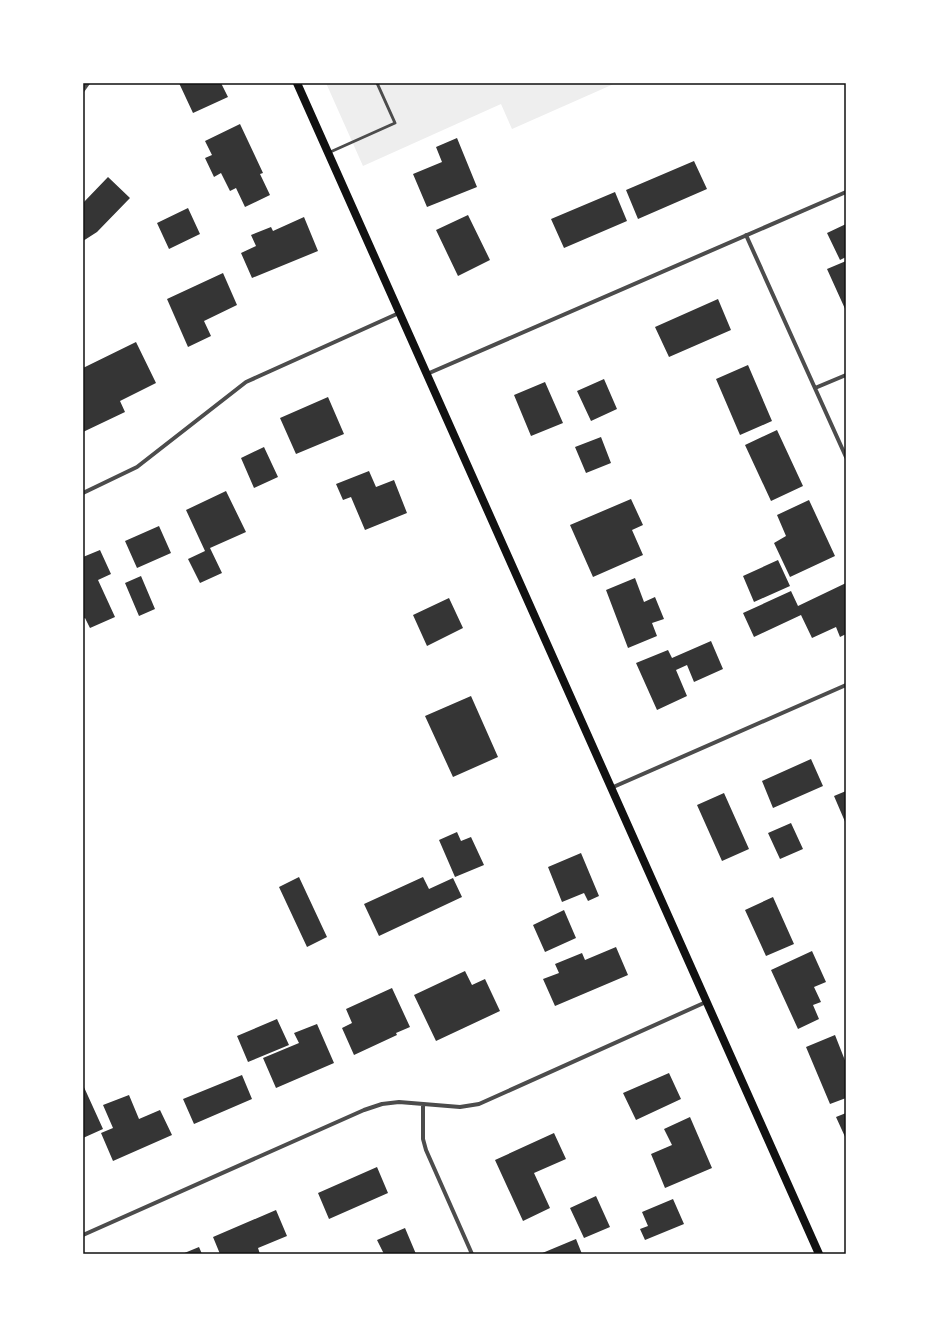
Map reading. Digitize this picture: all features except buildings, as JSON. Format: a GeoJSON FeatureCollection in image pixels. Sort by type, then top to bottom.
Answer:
{"type":"FeatureCollection","features":[{"type":"Feature","properties":{"kind":"main road"},"geometry":{"type":"LineString","coordinates":[[297,83],[819,1254]]}},
{"type":"Feature","properties":{"kind":"street"},"geometry":{"type":"LineString","coordinates":[[83,90],[88,83]]}},
{"type":"Feature","properties":{"kind":"street"},"geometry":{"type":"LineString","coordinates":[[427,374],[846,192]]}},
{"type":"Feature","properties":{"kind":"street"},"geometry":{"type":"LineString","coordinates":[[746,235],[846,458]]}},
{"type":"Feature","properties":{"kind":"street"},"geometry":{"type":"LineString","coordinates":[[83,493],[137,467],[246,382],[400,313]]}},
{"type":"Feature","properties":{"kind":"street"},"geometry":{"type":"LineString","coordinates":[[815,388],[846,375]]}},
{"type":"Feature","properties":{"kind":"street"},"geometry":{"type":"LineString","coordinates":[[611,788],[846,685]]}},
{"type":"Feature","properties":{"kind":"street"},"geometry":{"type":"LineString","coordinates":[[83,1235],[364,1110],[382,1104],[399,1102],[460,1108],[479,1104],[707,1002]]}},
{"type":"Feature","properties":{"kind":"street"},"geometry":{"type":"LineString","coordinates":[[423,1104],[423,1139],[426,1150],[472,1254]]}},
{"type":"Feature","properties":{"kind":"lane"},"geometry":{"type":"LineString","coordinates":[[328,153],[395,123],[377,83]]}},
{"type":"Feature","properties":{"kind":"shaded area"},"geometry":{"type":"Polygon","coordinates":[[[326,83],[616,83],[512,129],[501,104],[363,166],[326,83]]]}}]}
